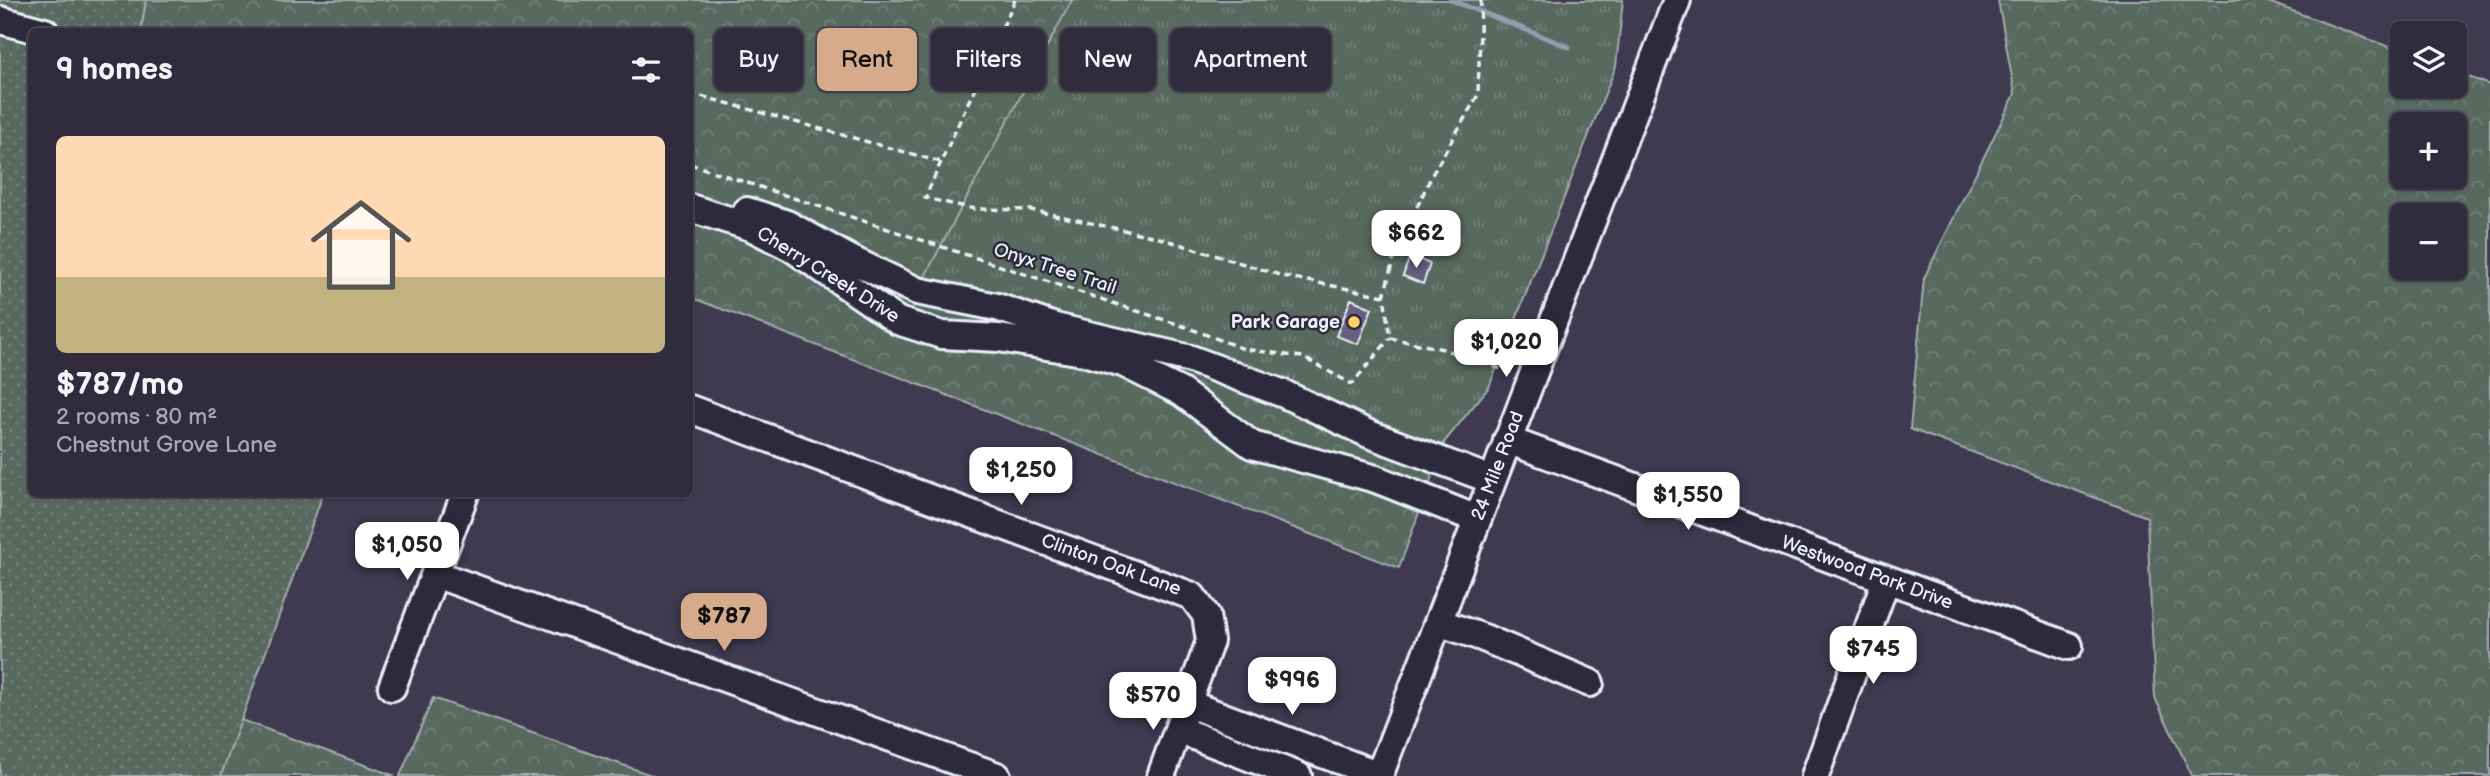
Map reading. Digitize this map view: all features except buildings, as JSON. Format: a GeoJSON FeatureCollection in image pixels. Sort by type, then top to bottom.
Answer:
{"type":"FeatureCollection","features":[{"type":"Feature","properties":{"kind":"street","name":"24 Mile Road"},"geometry":{"type":"LineString","coordinates":[[1379,776],[1677,0]]}},
{"type":"Feature","properties":{"kind":"street"},"geometry":{"type":"LineString","coordinates":[[0,20],[30,28]]}},
{"type":"Feature","properties":{"kind":"street","name":"Cherry Creek Drive"},"geometry":{"type":"LineString","coordinates":[[693,194],[787,224],[852,260],[917,291],[997,307],[1055,327],[1181,392],[1252,445],[1355,472],[1477,519]]}},
{"type":"Feature","properties":{"kind":"street","name":"Cherry Creek Drive"},"geometry":{"type":"LineString","coordinates":[[693,209],[751,227],[792,248],[898,321],[942,335],[1094,346],[1191,359],[1284,394],[1369,434],[1492,480]]}},
{"type":"Feature","properties":{"kind":"street","name":"Clinton Oak Lane"},"geometry":{"type":"LineString","coordinates":[[693,411],[1192,596],[1206,615],[1209,641],[1189,704],[1161,776]]}},
{"type":"Feature","properties":{"kind":"street"},"geometry":{"type":"LineString","coordinates":[[1355,472],[1369,434]]}},
{"type":"Feature","properties":{"kind":"street","name":"Westwood Park Drive"},"geometry":{"type":"LineString","coordinates":[[1507,440],[2069,646]]}},
{"type":"Feature","properties":{"kind":"street"},"geometry":{"type":"LineString","coordinates":[[392,687],[464,497]]}},
{"type":"Feature","properties":{"kind":"street"},"geometry":{"type":"LineString","coordinates":[[435,574],[997,776]]}},
{"type":"Feature","properties":{"kind":"street"},"geometry":{"type":"LineString","coordinates":[[1815,776],[1886,580]]}},
{"type":"Feature","properties":{"kind":"street"},"geometry":{"type":"LineString","coordinates":[[1438,622],[1484,638],[1590,683]]}},
{"type":"Feature","properties":{"kind":"street"},"geometry":{"type":"LineString","coordinates":[[1189,704],[1379,776]]}},
{"type":"Feature","properties":{"kind":"street"},"geometry":{"type":"LineString","coordinates":[[1179,730],[1298,776]]}},
{"type":"Feature","properties":{"kind":"path","name":"Onyx Tree Trail"},"geometry":{"type":"LineString","coordinates":[[1015,0],[925,198],[975,209],[1031,210],[1156,237],[1283,276],[1384,296]]}},
{"type":"Feature","properties":{"kind":"path"},"geometry":{"type":"LineString","coordinates":[[1480,0],[1478,95],[1433,173],[1394,256],[1384,296],[1390,338],[1443,349],[1531,380]]}},
{"type":"Feature","properties":{"kind":"path"},"geometry":{"type":"LineString","coordinates":[[693,94],[941,162]]}},
{"type":"Feature","properties":{"kind":"path","name":"Onyx Tree Trail"},"geometry":{"type":"LineString","coordinates":[[693,165],[1183,326],[1244,349],[1302,357],[1352,384],[1390,338]]}},
{"type":"Feature","properties":{"kind":"green space"},"geometry":{"type":"Polygon","coordinates":[[[0,0],[146,0],[141,28],[28,28],[28,497],[322,497],[221,776],[0,776],[0,0]]]}},
{"type":"Feature","properties":{"kind":"green space"},"geometry":{"type":"Polygon","coordinates":[[[146,0],[1353,0],[1552,143],[1399,568],[693,298],[693,28],[142,28],[146,0]]]}},
{"type":"Feature","properties":{"kind":"green space"},"geometry":{"type":"Polygon","coordinates":[[[1072,0],[1623,0],[1616,66],[1489,387],[1437,451],[1111,341],[917,291],[1024,91],[1046,91],[1046,49],[1072,0]]]}},
{"type":"Feature","properties":{"kind":"green space"},"geometry":{"type":"Polygon","coordinates":[[[1998,0],[2263,0],[2390,47],[2390,98],[2467,98],[2467,76],[2490,85],[2490,776],[2192,776],[2155,698],[2147,517],[1910,429],[1924,278],[2015,94],[1998,0]]]}},
{"type":"Feature","properties":{"kind":"green space"},"geometry":{"type":"Polygon","coordinates":[[[433,698],[654,776],[400,776],[433,698]]]}},
{"type":"Feature","properties":{"kind":"green space"},"geometry":{"type":"Polygon","coordinates":[[[241,720],[395,776],[221,776],[241,720]]]}},
{"type":"Feature","properties":{"kind":"waterway"},"geometry":{"type":"LineString","coordinates":[[1451,0],[1569,47]]}},
{"type":"Feature","properties":{"kind":"place","name":"Park Garage"},"geometry":{"type":"Point","coordinates":[1354,322]}}]}
